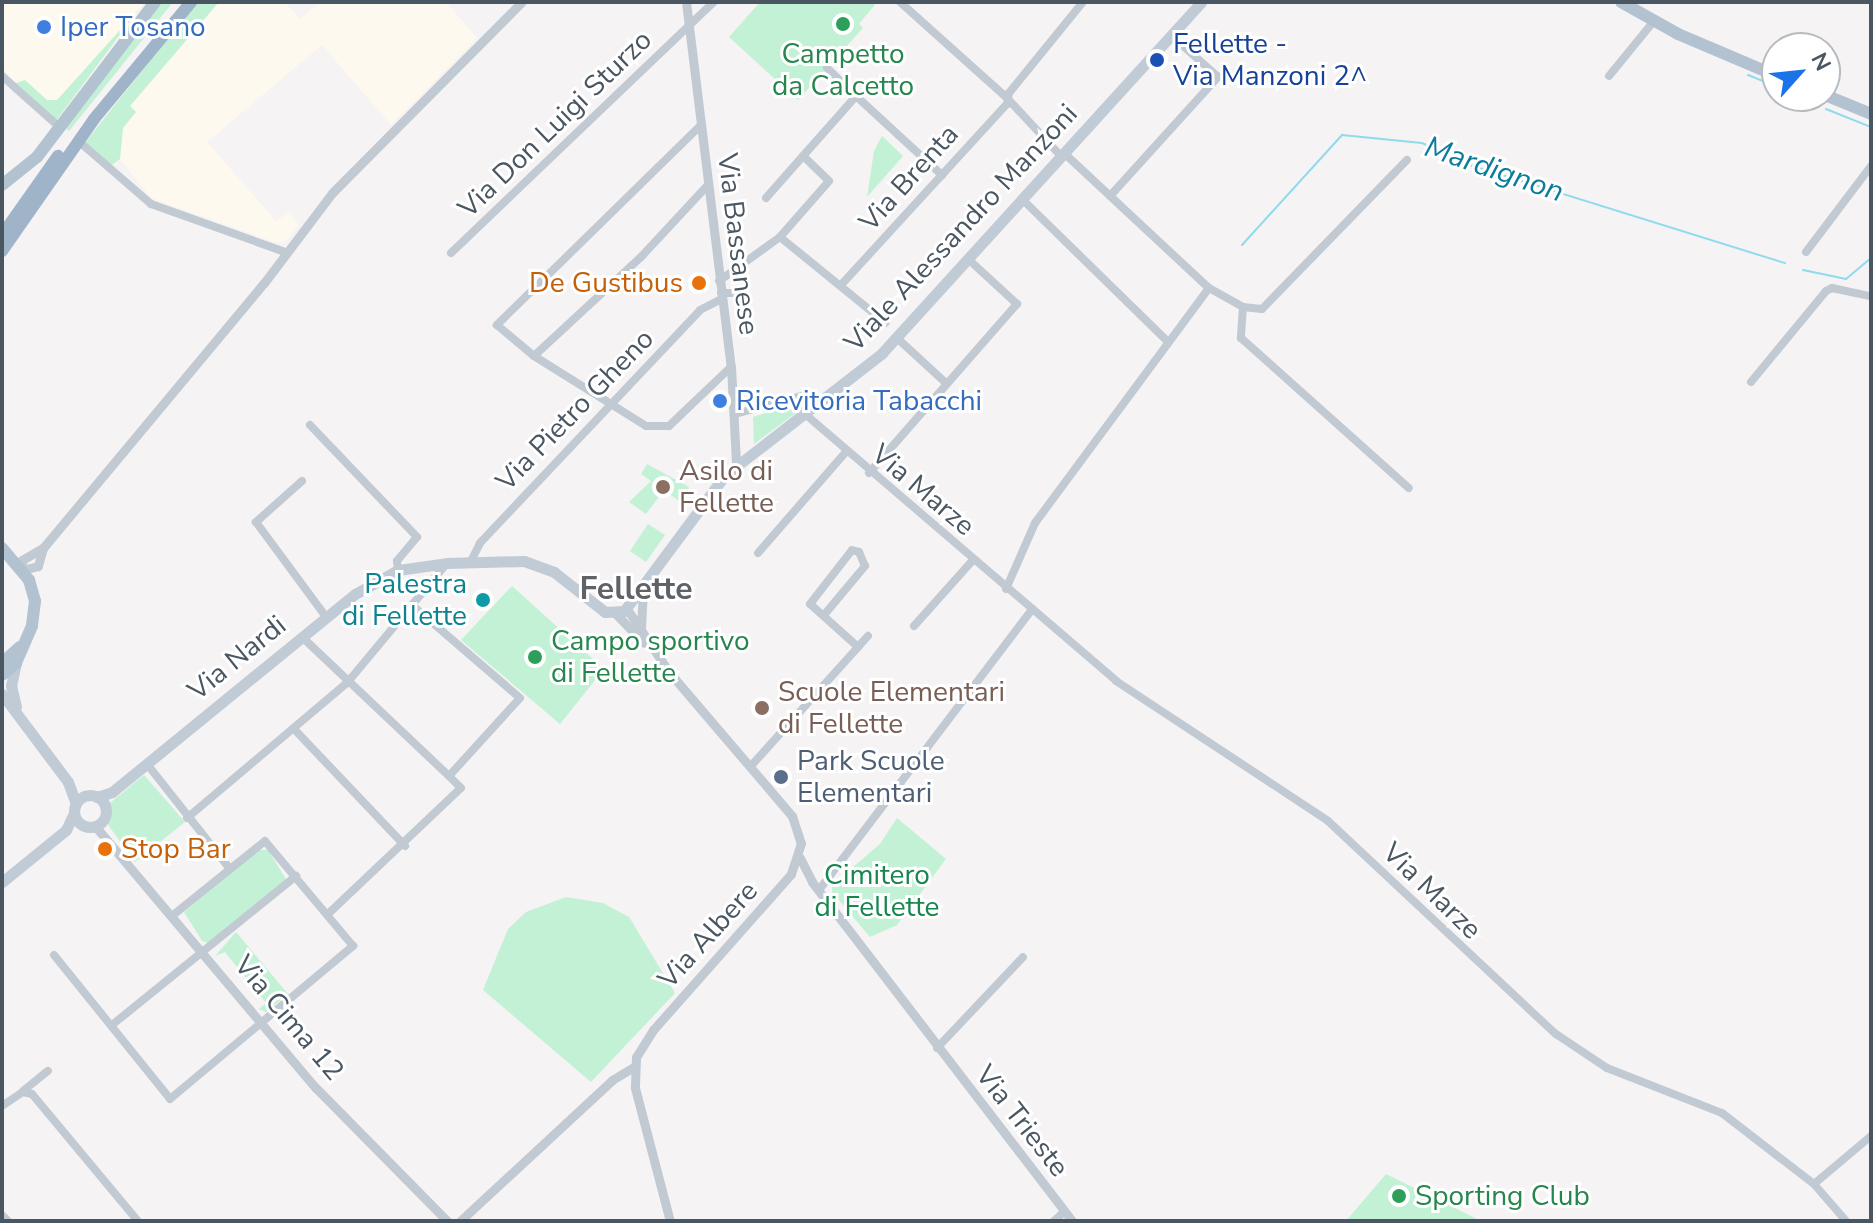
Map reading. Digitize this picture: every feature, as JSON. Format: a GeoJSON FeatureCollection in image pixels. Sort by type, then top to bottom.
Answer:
{"type":"FeatureCollection","features":[{"type":"Feature","properties":{"kind":"highway"},"geometry":{"type":"LineString","coordinates":[[2,251],[75,142],[183,2]]}},
{"type":"Feature","properties":{"kind":"highway"},"geometry":{"type":"LineString","coordinates":[[3,232],[191,2]]}},
{"type":"Feature","properties":{"kind":"main road"},"geometry":{"type":"LineString","coordinates":[[2,185],[37,157],[155,2]]}},
{"type":"Feature","properties":{"kind":"main road","name":"Viale Alessandro Manzoni"},"geometry":{"type":"LineString","coordinates":[[621,611],[643,588],[736,464],[819,404],[897,338],[1201,2]]}},
{"type":"Feature","properties":{"kind":"main road"},"geometry":{"type":"LineString","coordinates":[[1621,2],[1654,21],[1761,69]]}},
{"type":"Feature","properties":{"kind":"main road"},"geometry":{"type":"LineString","coordinates":[[1841,102],[1871,114]]}},
{"type":"Feature","properties":{"kind":"main road"},"geometry":{"type":"LineString","coordinates":[[2,548],[22,570],[35,601],[11,686],[18,715]]}},
{"type":"Feature","properties":{"kind":"main road","name":"Via Nardi"},"geometry":{"type":"LineString","coordinates":[[97,800],[112,792],[363,588],[398,570],[471,561],[540,565],[605,612],[621,611]]}},
{"type":"Feature","properties":{"kind":"main road"},"geometry":{"type":"LineString","coordinates":[[2,655],[22,645]]}},
{"type":"Feature","properties":{"kind":"main road"},"geometry":{"type":"LineString","coordinates":[[2,663],[22,645]]}},
{"type":"Feature","properties":{"kind":"main road"},"geometry":{"type":"LineString","coordinates":[[2,675],[16,663]]}},
{"type":"Feature","properties":{"kind":"main road"},"geometry":{"type":"LineString","coordinates":[[2,694],[68,782],[97,800]]}},
{"type":"Feature","properties":{"kind":"main road"},"geometry":{"type":"LineString","coordinates":[[68,782],[75,808],[94,824]]}},
{"type":"Feature","properties":{"kind":"main road"},"geometry":{"type":"LineString","coordinates":[[66,830],[75,808],[97,800]]}},
{"type":"Feature","properties":{"kind":"main road"},"geometry":{"type":"LineString","coordinates":[[94,824],[97,800]]}},
{"type":"Feature","properties":{"kind":"main road"},"geometry":{"type":"LineString","coordinates":[[2,882],[66,830],[94,824]]}},
{"type":"Feature","properties":{"kind":"street"},"geometry":{"type":"LineString","coordinates":[[22,570],[22,560],[43,548],[332,193],[522,2]]}},
{"type":"Feature","properties":{"kind":"street","name":"Via Bassanese"},"geometry":{"type":"LineString","coordinates":[[686,2],[731,367],[736,464]]}},
{"type":"Feature","properties":{"kind":"street"},"geometry":{"type":"LineString","coordinates":[[690,28],[714,2]]}},
{"type":"Feature","properties":{"kind":"street"},"geometry":{"type":"LineString","coordinates":[[900,2],[1209,288],[1243,307],[1262,309],[1407,160]]}},
{"type":"Feature","properties":{"kind":"street","name":"Via Brenta"},"geometry":{"type":"LineString","coordinates":[[841,285],[1008,99],[1083,2]]}},
{"type":"Feature","properties":{"kind":"street"},"geometry":{"type":"LineString","coordinates":[[1609,76],[1654,21]]}},
{"type":"Feature","properties":{"kind":"street","name":"Via Don Luigi Sturzo"},"geometry":{"type":"LineString","coordinates":[[451,253],[690,28]]}},
{"type":"Feature","properties":{"kind":"street"},"geometry":{"type":"LineString","coordinates":[[1110,196],[1218,77],[1171,35]]}},
{"type":"Feature","properties":{"kind":"street"},"geometry":{"type":"LineString","coordinates":[[827,68],[942,175]]}},
{"type":"Feature","properties":{"kind":"street"},"geometry":{"type":"LineString","coordinates":[[2,76],[55,123]]}},
{"type":"Feature","properties":{"kind":"street"},"geometry":{"type":"LineString","coordinates":[[766,198],[856,96]]}},
{"type":"Feature","properties":{"kind":"street"},"geometry":{"type":"LineString","coordinates":[[701,125],[497,325],[534,356],[638,423],[663,428],[731,367]]}},
{"type":"Feature","properties":{"kind":"street"},"geometry":{"type":"LineString","coordinates":[[75,142],[151,204],[285,252]]}},
{"type":"Feature","properties":{"kind":"street"},"geometry":{"type":"LineString","coordinates":[[719,281],[780,237],[829,181],[803,156]]}},
{"type":"Feature","properties":{"kind":"street"},"geometry":{"type":"LineString","coordinates":[[1806,252],[1871,166]]}},
{"type":"Feature","properties":{"kind":"street"},"geometry":{"type":"LineString","coordinates":[[534,356],[641,257],[708,185]]}},
{"type":"Feature","properties":{"kind":"street"},"geometry":{"type":"LineString","coordinates":[[1022,199],[1168,342]]}},
{"type":"Feature","properties":{"kind":"street"},"geometry":{"type":"LineString","coordinates":[[1335,236],[1344,243]]}},
{"type":"Feature","properties":{"kind":"street"},"geometry":{"type":"LineString","coordinates":[[780,237],[886,323]]}},
{"type":"Feature","properties":{"kind":"street"},"geometry":{"type":"LineString","coordinates":[[869,473],[1017,304],[968,259]]}},
{"type":"Feature","properties":{"kind":"street"},"geometry":{"type":"LineString","coordinates":[[1006,589],[1035,523],[1209,288]]}},
{"type":"Feature","properties":{"kind":"street"},"geometry":{"type":"LineString","coordinates":[[1751,382],[1826,291],[1832,288],[1871,296]]}},
{"type":"Feature","properties":{"kind":"street"},"geometry":{"type":"LineString","coordinates":[[722,296],[737,293]]}},
{"type":"Feature","properties":{"kind":"street","name":"Via Pietro Gheno"},"geometry":{"type":"LineString","coordinates":[[471,561],[480,543],[610,404],[700,310],[722,296]]}},
{"type":"Feature","properties":{"kind":"street"},"geometry":{"type":"LineString","coordinates":[[1243,307],[1241,338],[1409,488]]}},
{"type":"Feature","properties":{"kind":"street"},"geometry":{"type":"LineString","coordinates":[[897,338],[946,383]]}},
{"type":"Feature","properties":{"kind":"street"},"geometry":{"type":"LineString","coordinates":[[735,414],[809,394],[819,404]]}},
{"type":"Feature","properties":{"kind":"street","name":"Via Marze"},"geometry":{"type":"LineString","coordinates":[[805,414],[845,453],[1116,681],[1328,821],[1556,1034],[1607,1068],[1722,1113],[1814,1184]]}},
{"type":"Feature","properties":{"kind":"street"},"geometry":{"type":"LineString","coordinates":[[310,425],[417,537],[397,561],[398,570]]}},
{"type":"Feature","properties":{"kind":"street","name":"Via Marze"},"geometry":{"type":"LineString","coordinates":[[758,553],[845,453]]}},
{"type":"Feature","properties":{"kind":"street"},"geometry":{"type":"LineString","coordinates":[[302,481],[256,522],[326,617]]}},
{"type":"Feature","properties":{"kind":"street"},"geometry":{"type":"LineString","coordinates":[[824,615],[865,566],[859,552],[852,550],[810,598],[824,615],[858,647]]}},
{"type":"Feature","properties":{"kind":"street","name":"Via Marze"},"geometry":{"type":"LineString","coordinates":[[914,626],[973,560]]}},
{"type":"Feature","properties":{"kind":"street"},"geometry":{"type":"LineString","coordinates":[[187,818],[347,683],[447,563]]}},
{"type":"Feature","properties":{"kind":"street"},"geometry":{"type":"LineString","coordinates":[[643,588],[643,635]]}},
{"type":"Feature","properties":{"kind":"street"},"geometry":{"type":"LineString","coordinates":[[412,605],[520,698],[449,776]]}},
{"type":"Feature","properties":{"kind":"street"},"geometry":{"type":"LineString","coordinates":[[791,874],[816,886],[867,831],[1032,609]]}},
{"type":"Feature","properties":{"kind":"street"},"geometry":{"type":"LineString","coordinates":[[621,611],[643,635],[650,648]]}},
{"type":"Feature","properties":{"kind":"street"},"geometry":{"type":"LineString","coordinates":[[621,611],[750,767],[868,636]]}},
{"type":"Feature","properties":{"kind":"street"},"geometry":{"type":"LineString","coordinates":[[302,637],[461,788],[405,846],[328,914]]}},
{"type":"Feature","properties":{"kind":"street"},"geometry":{"type":"LineString","coordinates":[[295,730],[405,846]]}},
{"type":"Feature","properties":{"kind":"street"},"geometry":{"type":"LineString","coordinates":[[147,764],[229,868]]}},
{"type":"Feature","properties":{"kind":"street","name":"Via Albere"},"geometry":{"type":"LineString","coordinates":[[634,1067],[638,1052],[791,874],[800,858],[801,843],[792,816],[750,767]]}},
{"type":"Feature","properties":{"kind":"street","name":"Via Cima 12"},"geometry":{"type":"LineString","coordinates":[[94,824],[316,1088],[447,1221]]}},
{"type":"Feature","properties":{"kind":"street"},"geometry":{"type":"LineString","coordinates":[[54,955],[170,1099],[353,946],[265,841],[172,916]]}},
{"type":"Feature","properties":{"kind":"street","name":"Via Trieste"},"geometry":{"type":"LineString","coordinates":[[800,858],[816,886],[937,1048],[1072,1221]]}},
{"type":"Feature","properties":{"kind":"street"},"geometry":{"type":"LineString","coordinates":[[112,1025],[296,876]]}},
{"type":"Feature","properties":{"kind":"street"},"geometry":{"type":"LineString","coordinates":[[937,1048],[1023,957]]}},
{"type":"Feature","properties":{"kind":"street"},"geometry":{"type":"LineString","coordinates":[[460,1221],[612,1080],[634,1067],[635,1088],[670,1221]]}},
{"type":"Feature","properties":{"kind":"street"},"geometry":{"type":"LineString","coordinates":[[2,1106],[48,1071]]}},
{"type":"Feature","properties":{"kind":"street"},"geometry":{"type":"LineString","coordinates":[[23,1092],[35,1097],[138,1221]]}},
{"type":"Feature","properties":{"kind":"street"},"geometry":{"type":"LineString","coordinates":[[1846,1221],[1814,1184],[1871,1136]]}},
{"type":"Feature","properties":{"kind":"street"},"geometry":{"type":"LineString","coordinates":[[1054,1221],[1064,1212]]}},
{"type":"Feature","properties":{"kind":"street"},"geometry":{"type":"LineString","coordinates":[[2,1215],[8,1221]]}},
{"type":"Feature","properties":{"kind":"shaded area"},"geometry":{"type":"Polygon","coordinates":[[[2,2],[145,2],[56,121],[2,69],[2,2]]]}},
{"type":"Feature","properties":{"kind":"shaded area"},"geometry":{"type":"Polygon","coordinates":[[[219,2],[285,2],[300,19],[320,2],[446,2],[477,38],[391,125],[322,45],[207,142],[276,221],[290,212],[299,225],[287,240],[277,243],[151,198],[120,159],[123,128],[136,112],[130,106],[219,2]]]}},
{"type":"Feature","properties":{"kind":"green space"},"geometry":{"type":"Polygon","coordinates":[[[161,2],[173,2],[69,131],[64,126],[161,2]]]}},
{"type":"Feature","properties":{"kind":"green space"},"geometry":{"type":"Polygon","coordinates":[[[196,2],[219,2],[130,106],[136,112],[123,128],[120,159],[109,167],[84,144],[196,2]]]}},
{"type":"Feature","properties":{"kind":"green space"},"geometry":{"type":"Polygon","coordinates":[[[760,2],[877,2],[859,24],[863,28],[798,100],[729,37],[760,2]]]}},
{"type":"Feature","properties":{"kind":"green space"},"geometry":{"type":"Polygon","coordinates":[[[139,9],[56,121],[16,83],[25,80],[47,100],[57,100],[139,9]]]}},
{"type":"Feature","properties":{"kind":"green space"},"geometry":{"type":"Polygon","coordinates":[[[882,136],[903,156],[867,197],[874,151],[882,136]]]}},
{"type":"Feature","properties":{"kind":"green space"},"geometry":{"type":"Polygon","coordinates":[[[802,402],[804,407],[754,444],[753,417],[802,402]]]}},
{"type":"Feature","properties":{"kind":"green space"},"geometry":{"type":"Polygon","coordinates":[[[647,464],[689,487],[687,498],[679,501],[664,490],[646,514],[629,502],[651,481],[641,474],[647,464]]]}},
{"type":"Feature","properties":{"kind":"green space"},"geometry":{"type":"Polygon","coordinates":[[[648,524],[665,535],[646,562],[630,551],[648,524]]]}},
{"type":"Feature","properties":{"kind":"green space","name":"Campo sportivo di Fellette"},"geometry":{"type":"Polygon","coordinates":[[[512,586],[604,669],[560,724],[461,640],[512,586]]]}},
{"type":"Feature","properties":{"kind":"green space"},"geometry":{"type":"Polygon","coordinates":[[[144,775],[185,822],[135,862],[106,822],[110,803],[144,775]]]}},
{"type":"Feature","properties":{"kind":"green space","name":"Cimitero di Fellette"},"geometry":{"type":"Polygon","coordinates":[[[897,818],[946,859],[897,925],[870,937],[832,892],[832,885],[880,844],[897,818]]]}},
{"type":"Feature","properties":{"kind":"green space"},"geometry":{"type":"Polygon","coordinates":[[[258,850],[268,850],[286,879],[208,943],[202,941],[184,912],[258,850]]]}},
{"type":"Feature","properties":{"kind":"green space"},"geometry":{"type":"Polygon","coordinates":[[[566,897],[603,903],[629,917],[675,993],[591,1082],[483,990],[508,929],[526,912],[566,897]]]}},
{"type":"Feature","properties":{"kind":"green space"},"geometry":{"type":"Polygon","coordinates":[[[236,932],[288,994],[266,1012],[259,1009],[266,1003],[225,952],[215,956],[236,932]]]}},
{"type":"Feature","properties":{"kind":"green space","name":"Sporting Club"},"geometry":{"type":"Polygon","coordinates":[[[1386,1174],[1475,1218],[1478,1221],[1346,1221],[1386,1174]]]}},
{"type":"Feature","properties":{"kind":"waterway"},"geometry":{"type":"LineString","coordinates":[[1748,75],[1761,80]]}},
{"type":"Feature","properties":{"kind":"waterway"},"geometry":{"type":"LineString","coordinates":[[1834,112],[1871,127]]}},
{"type":"Feature","properties":{"kind":"waterway","name":"Mardignon"},"geometry":{"type":"LineString","coordinates":[[1242,245],[1342,135],[1422,143],[1470,165],[1785,263]]}},
{"type":"Feature","properties":{"kind":"waterway","name":"Mardignon"},"geometry":{"type":"LineString","coordinates":[[1803,270],[1846,279],[1871,258]]}},
{"type":"Feature","properties":{"kind":"place","name":"Campetto da Calcetto"},"geometry":{"type":"Point","coordinates":[843,24]}},
{"type":"Feature","properties":{"kind":"place","name":"Iper Tosano"},"geometry":{"type":"Point","coordinates":[44,27]}},
{"type":"Feature","properties":{"kind":"place","name":"Fellette - Via Manzoni 2^"},"geometry":{"type":"Point","coordinates":[1157,60]}},
{"type":"Feature","properties":{"kind":"place","name":"De Gustibus"},"geometry":{"type":"Point","coordinates":[699,283]}},
{"type":"Feature","properties":{"kind":"place","name":"Ricevitoria Tabacchi"},"geometry":{"type":"Point","coordinates":[720,401]}},
{"type":"Feature","properties":{"kind":"place","name":"Asilo di Fellette"},"geometry":{"type":"Point","coordinates":[663,487]}},
{"type":"Feature","properties":{"kind":"place","name":"Palestra di Fellette"},"geometry":{"type":"Point","coordinates":[483,600]}},
{"type":"Feature","properties":{"kind":"place","name":"Campo sportivo di Fellette"},"geometry":{"type":"Point","coordinates":[535,657]}},
{"type":"Feature","properties":{"kind":"place","name":"Scuole Elementari di Fellette"},"geometry":{"type":"Point","coordinates":[762,708]}},
{"type":"Feature","properties":{"kind":"place","name":"Park Scuole Elementari"},"geometry":{"type":"Point","coordinates":[781,777]}},
{"type":"Feature","properties":{"kind":"place","name":"Stop Bar"},"geometry":{"type":"Point","coordinates":[105,849]}},
{"type":"Feature","properties":{"kind":"place","name":"Sporting Club"},"geometry":{"type":"Point","coordinates":[1399,1196]}},
{"type":"Feature","properties":{"kind":"district","name":"Fellette"},"geometry":{"type":"Point","coordinates":[636,589]}}]}
